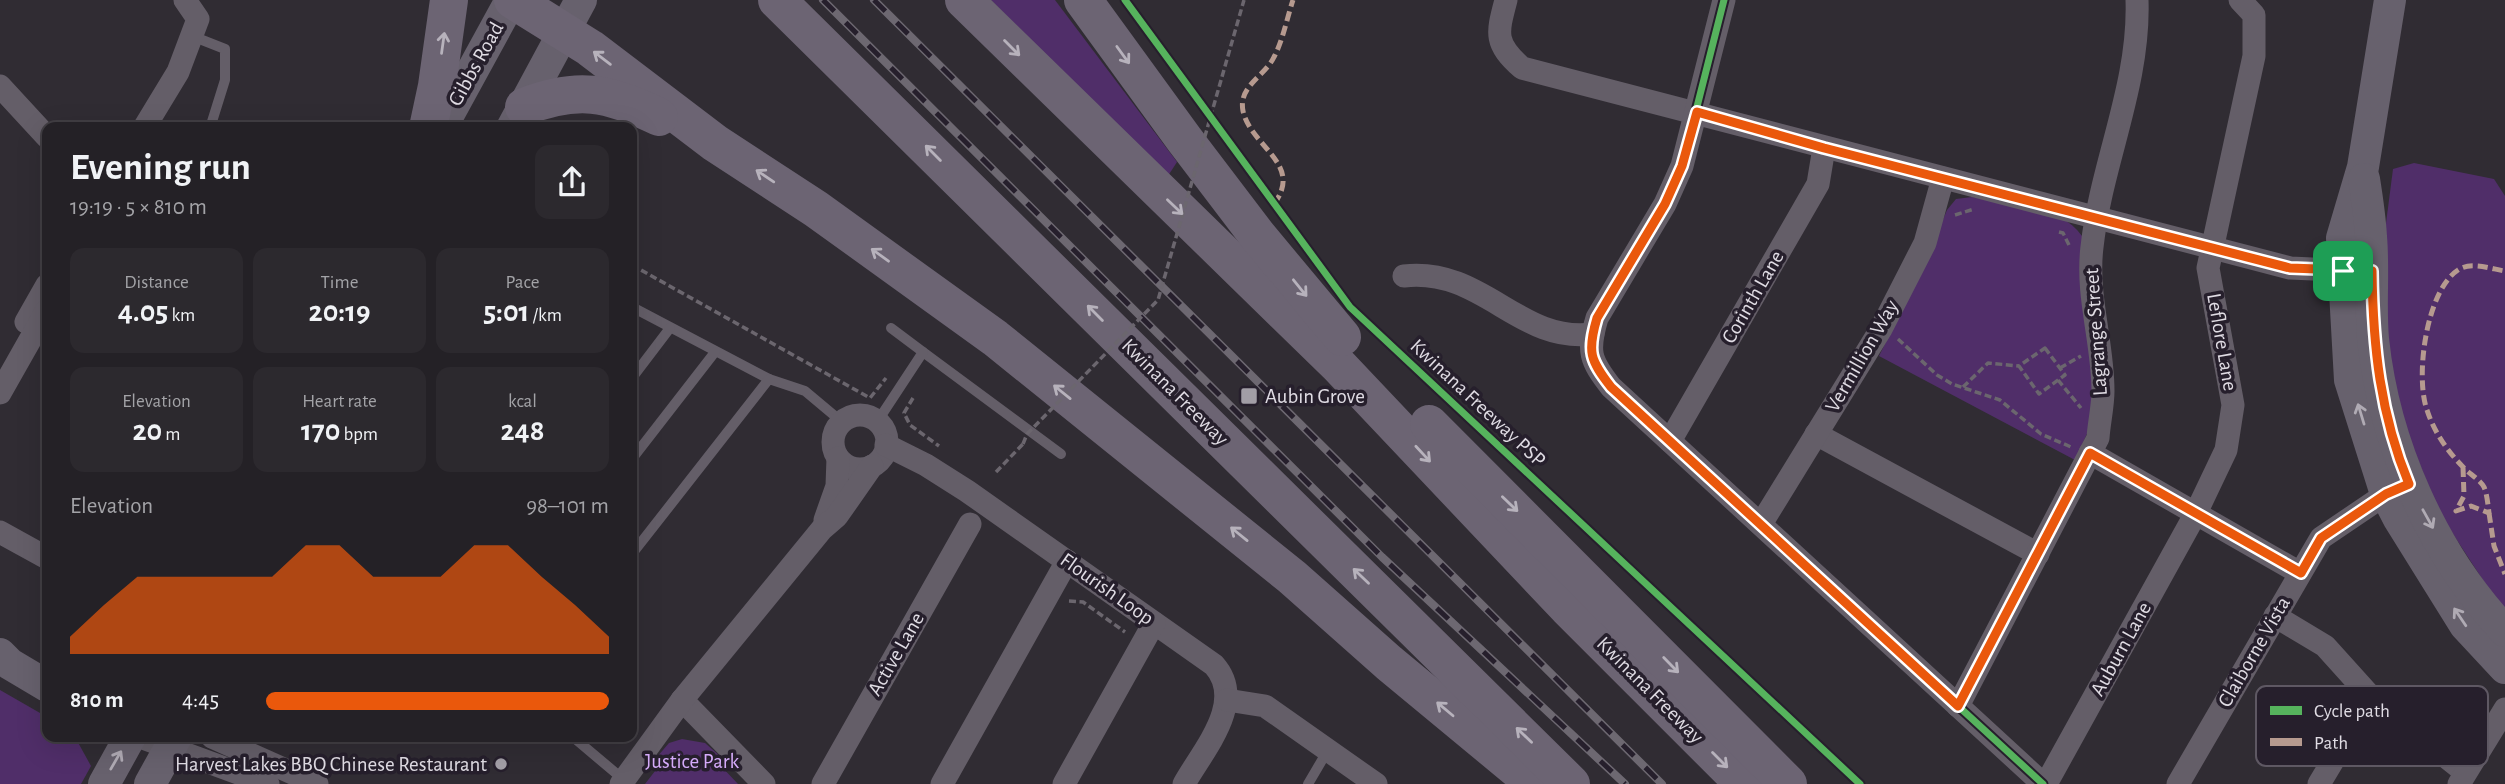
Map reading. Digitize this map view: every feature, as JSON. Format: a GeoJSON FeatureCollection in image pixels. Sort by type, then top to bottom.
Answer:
{"type":"FeatureCollection","features":[{"type":"Feature","properties":{"kind":"highway"},"geometry":{"type":"LineString","coordinates":[[429,122],[449,0]]}},
{"type":"Feature","properties":{"kind":"highway"},"geometry":{"type":"LineString","coordinates":[[512,0],[572,16],[715,143]]}},
{"type":"Feature","properties":{"kind":"highway","name":"Kwinana Freeway"},"geometry":{"type":"LineString","coordinates":[[777,0],[1572,784]]}},
{"type":"Feature","properties":{"kind":"highway","name":"Kwinana Freeway"},"geometry":{"type":"LineString","coordinates":[[964,0],[1339,366],[1569,608],[1744,784]]}},
{"type":"Feature","properties":{"kind":"highway"},"geometry":{"type":"LineString","coordinates":[[1083,0],[1192,150],[1329,325],[1788,784]]}},
{"type":"Feature","properties":{"kind":"highway"},"geometry":{"type":"LineString","coordinates":[[518,117],[573,92],[601,95],[635,105],[715,143],[816,209],[995,338],[1292,577],[1389,663],[1535,784]]}},
{"type":"Feature","properties":{"kind":"street"},"geometry":{"type":"LineString","coordinates":[[151,122],[178,72],[198,19],[185,0]]}},
{"type":"Feature","properties":{"kind":"street","name":"Gibbs Road"},"geometry":{"type":"LineString","coordinates":[[444,122],[512,0]]}},
{"type":"Feature","properties":{"kind":"street"},"geometry":{"type":"LineString","coordinates":[[1506,0],[1497,34],[1505,53],[1522,68],[2290,268],[2358,271]]}},
{"type":"Feature","properties":{"kind":"street"},"geometry":{"type":"LineString","coordinates":[[1724,0],[1682,166],[1665,204],[1597,318],[1592,334],[1592,363],[1611,387],[2045,784]]}},
{"type":"Feature","properties":{"kind":"street","name":"Lagrange Street"},"geometry":{"type":"LineString","coordinates":[[1958,706],[2098,438],[2103,390],[2089,282],[2096,218],[2125,103],[2138,28],[2137,0]]}},
{"type":"Feature","properties":{"kind":"street","name":"Leflore Lane"},"geometry":{"type":"LineString","coordinates":[[2196,513],[2226,450],[2234,405],[2208,268],[2210,247],[2254,56],[2254,15],[2239,0]]}},
{"type":"Feature","properties":{"kind":"street"},"geometry":{"type":"LineString","coordinates":[[2390,0],[2363,167],[2371,237],[2358,271],[2373,336],[2380,396],[2396,452],[2398,489],[2465,625],[2505,668]]}},
{"type":"Feature","properties":{"kind":"street"},"geometry":{"type":"LineString","coordinates":[[518,117],[572,16]]}},
{"type":"Feature","properties":{"kind":"street"},"geometry":{"type":"LineString","coordinates":[[0,86],[42,132]]}},
{"type":"Feature","properties":{"kind":"street","name":"Corinth Lane"},"geometry":{"type":"LineString","coordinates":[[1670,441],[1818,184],[1824,148]]}},
{"type":"Feature","properties":{"kind":"street","name":"Vermillion Way"},"geometry":{"type":"LineString","coordinates":[[1761,524],[1881,329],[1925,243],[1943,178]]}},
{"type":"Feature","properties":{"kind":"street"},"geometry":{"type":"LineString","coordinates":[[1404,276],[1424,274],[1447,278],[1551,332],[1572,337],[1592,334]]}},
{"type":"Feature","properties":{"kind":"street"},"geometry":{"type":"LineString","coordinates":[[2,377],[42,295]]}},
{"type":"Feature","properties":{"kind":"street"},"geometry":{"type":"LineString","coordinates":[[2,377],[42,317]]}},
{"type":"Feature","properties":{"kind":"street"},"geometry":{"type":"LineString","coordinates":[[622,782],[682,700],[822,530],[837,516],[872,466],[882,457],[886,445],[884,432],[877,422],[856,416],[842,422],[833,443],[838,458],[837,485],[822,530]]}},
{"type":"Feature","properties":{"kind":"street"},"geometry":{"type":"LineString","coordinates":[[1816,434],[2038,554]]}},
{"type":"Feature","properties":{"kind":"street","name":"Flourish Loop"},"geometry":{"type":"LineString","coordinates":[[886,445],[926,465],[1214,665],[1223,676],[1227,700]]}},
{"type":"Feature","properties":{"kind":"street"},"geometry":{"type":"LineString","coordinates":[[2090,453],[2301,573]]}},
{"type":"Feature","properties":{"kind":"street"},"geometry":{"type":"LineString","coordinates":[[838,458],[850,467],[872,466]]}},
{"type":"Feature","properties":{"kind":"street"},"geometry":{"type":"LineString","coordinates":[[2398,489],[2440,540],[2505,631]]}},
{"type":"Feature","properties":{"kind":"street","name":"Claiborne Vista"},"geometry":{"type":"LineString","coordinates":[[2178,784],[2321,538],[2398,489]]}},
{"type":"Feature","properties":{"kind":"street","name":"Auburn Lane"},"geometry":{"type":"LineString","coordinates":[[2045,784],[2196,513]]}},
{"type":"Feature","properties":{"kind":"street","name":"Active Lane"},"geometry":{"type":"LineString","coordinates":[[823,784],[970,524]]}},
{"type":"Feature","properties":{"kind":"street"},"geometry":{"type":"LineString","coordinates":[[0,532],[42,555]]}},
{"type":"Feature","properties":{"kind":"street"},"geometry":{"type":"LineString","coordinates":[[942,784],[1067,561]]}},
{"type":"Feature","properties":{"kind":"street"},"geometry":{"type":"LineString","coordinates":[[2275,616],[2325,646],[2361,686]]}},
{"type":"Feature","properties":{"kind":"street"},"geometry":{"type":"LineString","coordinates":[[1064,784],[1154,623]]}},
{"type":"Feature","properties":{"kind":"street"},"geometry":{"type":"LineString","coordinates":[[0,645],[21,648],[42,658]]}},
{"type":"Feature","properties":{"kind":"street"},"geometry":{"type":"LineString","coordinates":[[0,654],[10,664],[42,683]]}},
{"type":"Feature","properties":{"kind":"street"},"geometry":{"type":"LineString","coordinates":[[682,700],[764,784]]}},
{"type":"Feature","properties":{"kind":"street"},"geometry":{"type":"LineString","coordinates":[[1184,784],[1224,714],[1227,700],[1265,706],[1376,784]]}},
{"type":"Feature","properties":{"kind":"street"},"geometry":{"type":"LineString","coordinates":[[2488,736],[2505,709]]}},
{"type":"Feature","properties":{"kind":"street"},"geometry":{"type":"LineString","coordinates":[[104,784],[127,742]]}},
{"type":"Feature","properties":{"kind":"street"},"geometry":{"type":"LineString","coordinates":[[223,742],[317,784]]}},
{"type":"Feature","properties":{"kind":"street"},"geometry":{"type":"LineString","coordinates":[[150,784],[172,743],[268,784]]}},
{"type":"Feature","properties":{"kind":"street"},"geometry":{"type":"LineString","coordinates":[[2319,784],[2330,766]]}},
{"type":"Feature","properties":{"kind":"street"},"geometry":{"type":"LineString","coordinates":[[2449,766],[2462,778]]}},
{"type":"Feature","properties":{"kind":"lane"},"geometry":{"type":"LineString","coordinates":[[192,36],[225,48],[225,80],[212,122]]}},
{"type":"Feature","properties":{"kind":"lane"},"geometry":{"type":"LineString","coordinates":[[637,310],[769,379],[805,391],[842,422]]}},
{"type":"Feature","properties":{"kind":"lane"},"geometry":{"type":"LineString","coordinates":[[637,371],[670,328]]}},
{"type":"Feature","properties":{"kind":"lane"},"geometry":{"type":"LineString","coordinates":[[891,328],[1061,454]]}},
{"type":"Feature","properties":{"kind":"lane"},"geometry":{"type":"LineString","coordinates":[[637,453],[715,352]]}},
{"type":"Feature","properties":{"kind":"lane"},"geometry":{"type":"LineString","coordinates":[[877,422],[923,352]]}},
{"type":"Feature","properties":{"kind":"lane"},"geometry":{"type":"LineString","coordinates":[[637,548],[769,379]]}},
{"type":"Feature","properties":{"kind":"lane"},"geometry":{"type":"LineString","coordinates":[[578,742],[622,782]]}},
{"type":"Feature","properties":{"kind":"lane"},"geometry":{"type":"LineString","coordinates":[[1308,784],[1328,750]]}},
{"type":"Feature","properties":{"kind":"path"},"geometry":{"type":"LineString","coordinates":[[996,472],[1023,444],[1027,434],[1158,300],[1244,0]]}},
{"type":"Feature","properties":{"kind":"path"},"geometry":{"type":"LineString","coordinates":[[1204,107],[1219,129]]}},
{"type":"Feature","properties":{"kind":"path"},"geometry":{"type":"LineString","coordinates":[[1931,222],[1945,225],[1956,215],[1970,209],[1979,209]]}},
{"type":"Feature","properties":{"kind":"path"},"geometry":{"type":"LineString","coordinates":[[2051,229],[2063,233],[2076,254]]}},
{"type":"Feature","properties":{"kind":"path"},"geometry":{"type":"LineString","coordinates":[[637,268],[870,398],[888,376]]}},
{"type":"Feature","properties":{"kind":"path"},"geometry":{"type":"LineString","coordinates":[[1881,329],[1909,346],[1937,375],[2000,400],[2040,434],[2058,444],[2090,453]]}},
{"type":"Feature","properties":{"kind":"path"},"geometry":{"type":"LineString","coordinates":[[1963,387],[1988,363],[2019,366],[2045,348],[2064,375],[2039,394],[2019,366]]}},
{"type":"Feature","properties":{"kind":"path"},"geometry":{"type":"LineString","coordinates":[[2059,368],[2089,351]]}},
{"type":"Feature","properties":{"kind":"path"},"geometry":{"type":"LineString","coordinates":[[2058,380],[2089,416]]}},
{"type":"Feature","properties":{"kind":"path"},"geometry":{"type":"LineString","coordinates":[[1064,603],[1083,602],[1136,639]]}},
{"type":"Feature","properties":{"kind":"green space"},"geometry":{"type":"Polygon","coordinates":[[[991,0],[1055,0],[1177,162],[1166,179],[991,0]]]}},
{"type":"Feature","properties":{"kind":"green space"},"geometry":{"type":"Polygon","coordinates":[[[2414,163],[2494,179],[2505,196],[2505,614],[2440,514],[2393,399],[2380,270],[2393,169],[2414,163]]]}},
{"type":"Feature","properties":{"kind":"green space"},"geometry":{"type":"Polygon","coordinates":[[[1972,197],[2047,211],[2072,225],[2082,236],[2093,356],[2091,425],[2075,460],[1879,356],[1922,270],[1947,210],[1956,199],[1972,197]]]}},
{"type":"Feature","properties":{"kind":"green space"},"geometry":{"type":"Polygon","coordinates":[[[0,690],[42,714],[42,742],[78,742],[91,766],[81,784],[0,784],[0,690]]]}},
{"type":"Feature","properties":{"kind":"green space","name":"Justice Park"},"geometry":{"type":"Polygon","coordinates":[[[682,739],[705,743],[720,756],[719,764],[738,784],[645,784],[662,762],[657,757],[669,743],[682,739]]]}},
{"type":"Feature","properties":{"kind":"railway"},"geometry":{"type":"LineString","coordinates":[[823,0],[1382,557],[1625,784]]}},
{"type":"Feature","properties":{"kind":"railway"},"geometry":{"type":"LineString","coordinates":[[874,0],[1662,784]]}},
{"type":"Feature","properties":{"kind":"marked path"},"geometry":{"type":"LineString","coordinates":[[1274,204],[1282,190],[1283,178],[1273,156],[1248,124],[1243,102],[1248,88],[1274,57],[1293,0]]}},
{"type":"Feature","properties":{"kind":"marked path"},"geometry":{"type":"LineString","coordinates":[[2463,467],[2464,496],[2456,511],[2471,506],[2489,513],[2484,487],[2447,448],[2433,426],[2427,410],[2422,377],[2426,335],[2438,296],[2458,270],[2475,266],[2505,271]]}},
{"type":"Feature","properties":{"kind":"marked path"},"geometry":{"type":"LineString","coordinates":[[2489,513],[2494,546],[2505,574]]}},
{"type":"Feature","properties":{"kind":"cycle path","name":"Kwinana Freeway PSP"},"geometry":{"type":"LineString","coordinates":[[1125,0],[1350,307],[1860,784]]}},
{"type":"Feature","properties":{"kind":"cycle path"},"geometry":{"type":"LineString","coordinates":[[1724,0],[1682,166],[1665,204],[1597,318],[1592,339],[1592,355],[1611,387],[2043,784]]}},
{"type":"Feature","properties":{"kind":"place","name":"Aubin Grove"},"geometry":{"type":"Point","coordinates":[1249,396]}},
{"type":"Feature","properties":{"kind":"place","name":"Harvest Lakes BBQ Chinese Restaurant"},"geometry":{"type":"Point","coordinates":[501,764]}},
{"type":"Feature","properties":{"kind":"route"},"geometry":{"type":"LineString","coordinates":[[1697,112],[1824,148],[2290,268],[2343,271],[2372,271],[2373,336],[2380,396],[2396,452],[2409,484],[2386,494],[2321,538],[2301,573],[2090,453],[1958,706],[1611,387],[1592,363],[1592,334],[1597,318],[1665,204],[1682,166],[1697,112]]}}]}
